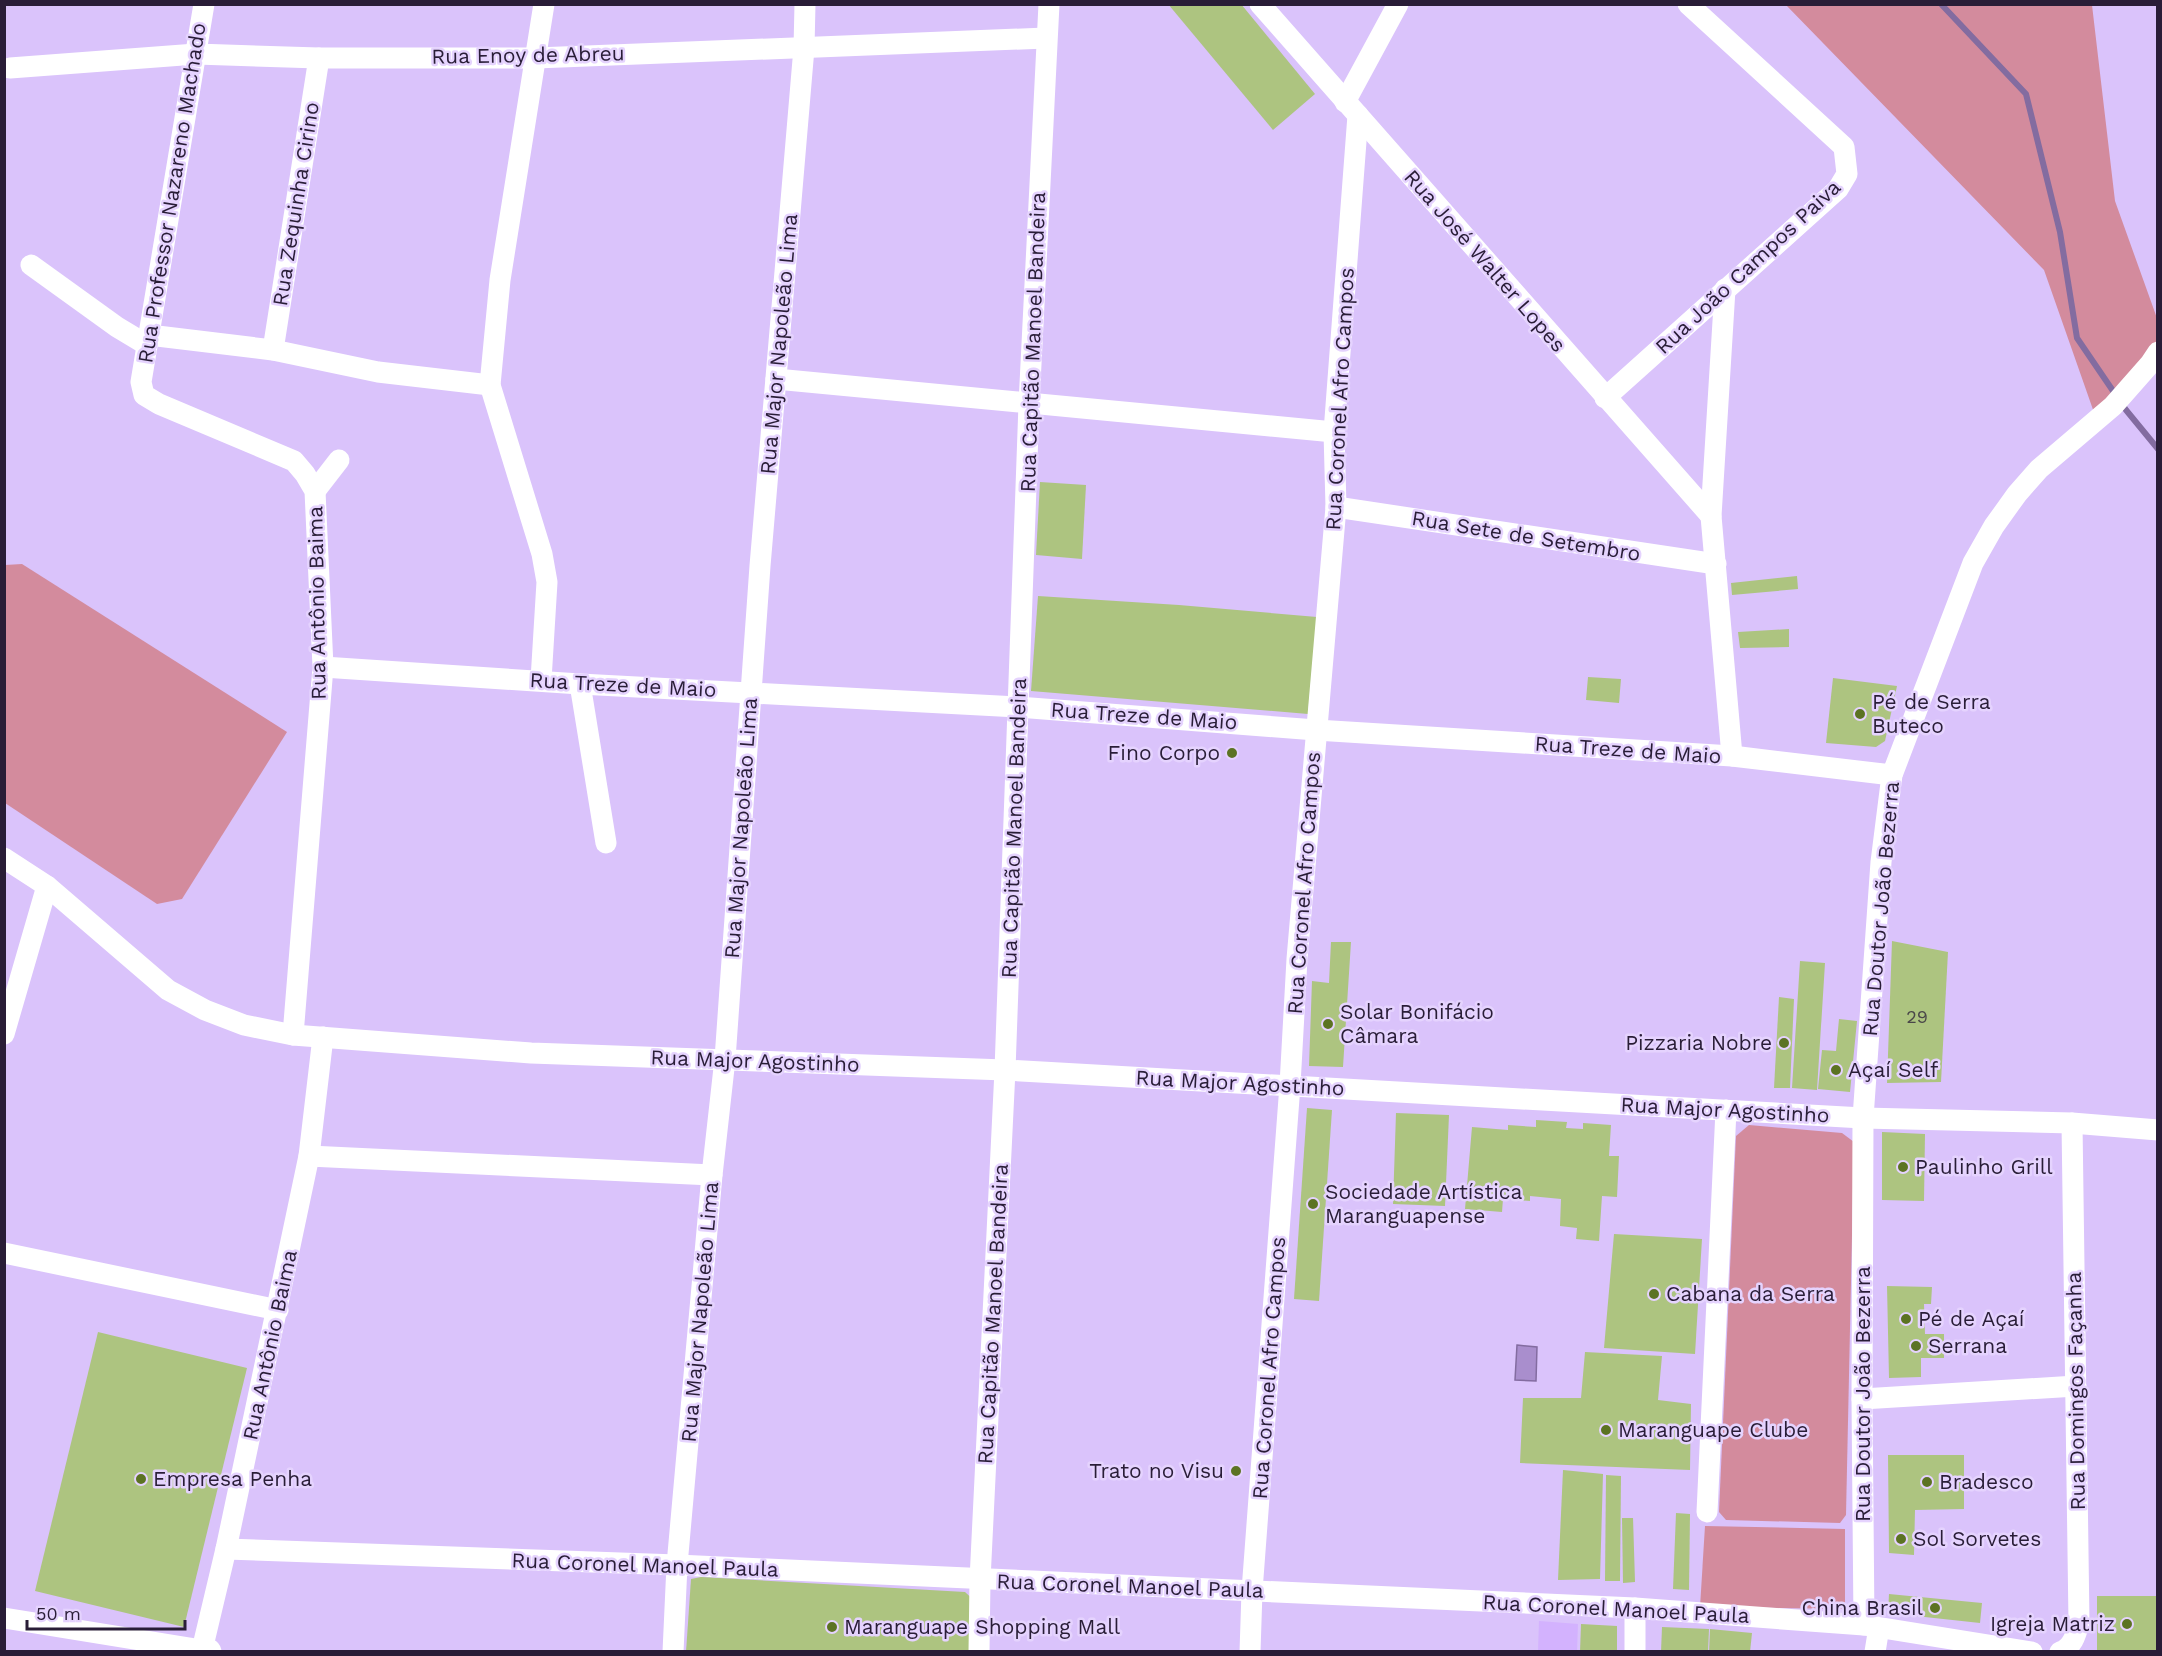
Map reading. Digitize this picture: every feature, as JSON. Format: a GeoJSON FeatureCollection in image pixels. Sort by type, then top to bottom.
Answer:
{"type":"FeatureCollection","features":[{"type":"Feature","properties":{"kind":"street","name":"Rua Professor Nazareno Machado"},"geometry":{"type":"LineString","coordinates":[[141,382],[204,4]]}},
{"type":"Feature","properties":{"kind":"street"},"geometry":{"type":"LineString","coordinates":[[541,680],[547,582],[542,554],[490,386],[500,280],[544,4]]}},
{"type":"Feature","properties":{"kind":"street","name":"Rua Major Napoleão Lima"},"geometry":{"type":"LineString","coordinates":[[673,1652],[677,1565],[724,1059],[776,379],[804,48],[805,4]]}},
{"type":"Feature","properties":{"kind":"street","name":"Rua Capitão Manoel Bandeira"},"geometry":{"type":"LineString","coordinates":[[979,1652],[980,1580],[1005,1070],[1029,404],[1048,4]]}},
{"type":"Feature","properties":{"kind":"street","name":"Rua José Walter Lopes"},"geometry":{"type":"LineString","coordinates":[[1260,4],[1711,516]]}},
{"type":"Feature","properties":{"kind":"street"},"geometry":{"type":"LineString","coordinates":[[1351,109],[1398,4]]}},
{"type":"Feature","properties":{"kind":"street","name":"Rua João Campos Paiva"},"geometry":{"type":"LineString","coordinates":[[1605,398],[1838,189],[1847,174],[1844,147],[1689,4]]}},
{"type":"Feature","properties":{"kind":"street","name":"Rua Enoy de Abreu"},"geometry":{"type":"LineString","coordinates":[[10,68],[196,54],[319,58],[536,58],[1046,38]]}},
{"type":"Feature","properties":{"kind":"street","name":"Rua Zequinha Cirino"},"geometry":{"type":"LineString","coordinates":[[273,350],[319,58]]}},
{"type":"Feature","properties":{"kind":"street","name":"Rua Coronel Afro Campos"},"geometry":{"type":"LineString","coordinates":[[1250,1652],[1252,1591],[1290,1085],[1297,959],[1336,507],[1334,432],[1351,109]]}},
{"type":"Feature","properties":{"kind":"street"},"geometry":{"type":"LineString","coordinates":[[30,265],[117,327],[148,340],[273,350],[378,372],[490,386]]}},
{"type":"Feature","properties":{"kind":"street"},"geometry":{"type":"LineString","coordinates":[[1725,289],[1711,516],[1732,756]]}},
{"type":"Feature","properties":{"kind":"street","name":"Rua Doutor João Bezerra"},"geometry":{"type":"LineString","coordinates":[[1875,1652],[1862,1399],[1863,1118],[1881,862],[1892,775],[1973,563],[1994,526],[2039,469],[2113,406],[2131,387],[2157,352]]}},
{"type":"Feature","properties":{"kind":"street"},"geometry":{"type":"LineString","coordinates":[[776,379],[1334,432]]}},
{"type":"Feature","properties":{"kind":"street","name":"Rua Antônio Baima"},"geometry":{"type":"LineString","coordinates":[[141,382],[144,395],[159,404],[294,462],[306,474],[315,491],[322,667],[293,1035]]}},
{"type":"Feature","properties":{"kind":"street"},"geometry":{"type":"LineString","coordinates":[[315,491],[339,460]]}},
{"type":"Feature","properties":{"kind":"street","name":"Rua Sete de Setembro"},"geometry":{"type":"LineString","coordinates":[[1336,507],[1716,564]]}},
{"type":"Feature","properties":{"kind":"street","name":"Rua Treze de Maio"},"geometry":{"type":"LineString","coordinates":[[322,667],[580,684],[1018,707],[1316,730],[1732,756],[1892,775]]}},
{"type":"Feature","properties":{"kind":"street"},"geometry":{"type":"LineString","coordinates":[[580,684],[606,843]]}},
{"type":"Feature","properties":{"kind":"street","name":"Rua Major Agostinho"},"geometry":{"type":"LineString","coordinates":[[4,858],[47,886],[168,990],[205,1010],[244,1025],[293,1035],[531,1053],[1005,1070],[1863,1118],[2072,1123],[2157,1130]]}},
{"type":"Feature","properties":{"kind":"street"},"geometry":{"type":"LineString","coordinates":[[4,1034],[47,886]]}},
{"type":"Feature","properties":{"kind":"street","name":"Rua Antônio Baima"},"geometry":{"type":"LineString","coordinates":[[203,1651],[278,1310],[309,1156],[323,1037]]}},
{"type":"Feature","properties":{"kind":"street"},"geometry":{"type":"LineString","coordinates":[[1707,1512],[1726,1110]]}},
{"type":"Feature","properties":{"kind":"street","name":"Rua Domingos Façanha"},"geometry":{"type":"LineString","coordinates":[[2060,1652],[2072,1643],[2079,1623],[2072,1123]]}},
{"type":"Feature","properties":{"kind":"street"},"geometry":{"type":"LineString","coordinates":[[309,1156],[712,1175]]}},
{"type":"Feature","properties":{"kind":"street"},"geometry":{"type":"LineString","coordinates":[[4,1253],[278,1310]]}},
{"type":"Feature","properties":{"kind":"street"},"geometry":{"type":"LineString","coordinates":[[1862,1399],[2076,1386]]}},
{"type":"Feature","properties":{"kind":"street","name":"Rua Coronel Manoel Paula"},"geometry":{"type":"LineString","coordinates":[[226,1549],[677,1565],[1635,1608],[1872,1626],[2032,1652]]}},
{"type":"Feature","properties":{"kind":"street"},"geometry":{"type":"LineString","coordinates":[[1635,1608],[1635,1652]]}},
{"type":"Feature","properties":{"kind":"street"},"geometry":{"type":"LineString","coordinates":[[4,1618],[203,1651]]}},
{"type":"Feature","properties":{"kind":"shaded area"},"geometry":{"type":"Polygon","coordinates":[[[1786,5],[2092,5],[2115,201],[2158,321],[2157,351],[2097,421],[2044,270],[1786,5]]]}},
{"type":"Feature","properties":{"kind":"shaded area"},"geometry":{"type":"Polygon","coordinates":[[[22,564],[287,732],[182,899],[157,904],[5,803],[5,565],[22,564]]]}},
{"type":"Feature","properties":{"kind":"shaded area"},"geometry":{"type":"Polygon","coordinates":[[[1749,1125],[1842,1133],[1854,1142],[1846,1515],[1840,1523],[1726,1520],[1719,1512],[1736,1136],[1749,1125]]]}},
{"type":"Feature","properties":{"kind":"shaded area"},"geometry":{"type":"Polygon","coordinates":[[[1517,1345],[1537,1347],[1536,1381],[1515,1380],[1517,1345]]]}},
{"type":"Feature","properties":{"kind":"shaded area"},"geometry":{"type":"Polygon","coordinates":[[[1705,1526],[1845,1529],[1845,1609],[1700,1607],[1705,1526]]]}},
{"type":"Feature","properties":{"kind":"shaded area"},"geometry":{"type":"Polygon","coordinates":[[[1539,1621],[1578,1624],[1577,1651],[1538,1651],[1539,1621]]]}},
{"type":"Feature","properties":{"kind":"building"},"geometry":{"type":"Polygon","coordinates":[[[1168,4],[1241,4],[1315,94],[1273,130],[1168,4]]]}},
{"type":"Feature","properties":{"kind":"building"},"geometry":{"type":"Polygon","coordinates":[[[1040,482],[1086,485],[1082,559],[1036,555],[1040,482]]]}},
{"type":"Feature","properties":{"kind":"building"},"geometry":{"type":"Polygon","coordinates":[[[1797,576],[1798,589],[1732,595],[1731,583],[1797,576]]]}},
{"type":"Feature","properties":{"kind":"building"},"geometry":{"type":"Polygon","coordinates":[[[1038,596],[1317,617],[1308,714],[1031,691],[1038,596]]]}},
{"type":"Feature","properties":{"kind":"building"},"geometry":{"type":"Polygon","coordinates":[[[1789,629],[1789,647],[1740,648],[1738,632],[1789,629]]]}},
{"type":"Feature","properties":{"kind":"building"},"geometry":{"type":"Polygon","coordinates":[[[1588,677],[1621,679],[1619,703],[1586,700],[1588,677]]]}},
{"type":"Feature","properties":{"kind":"building","name":"Pé de Serra Buteco"},"geometry":{"type":"Polygon","coordinates":[[[1833,678],[1897,686],[1885,741],[1876,747],[1826,743],[1833,678]]]}},
{"type":"Feature","properties":{"kind":"building"},"geometry":{"type":"Polygon","coordinates":[[[1892,941],[1948,952],[1941,1082],[1887,1083],[1892,941]]]}},
{"type":"Feature","properties":{"kind":"building","name":"Solar Bonifácio Câmara"},"geometry":{"type":"Polygon","coordinates":[[[1331,942],[1351,942],[1343,1067],[1309,1066],[1312,981],[1329,983],[1331,942]]]}},
{"type":"Feature","properties":{"kind":"building"},"geometry":{"type":"Polygon","coordinates":[[[1800,961],[1825,963],[1817,1090],[1792,1088],[1800,961]]]}},
{"type":"Feature","properties":{"kind":"building","name":"Pizzaria Nobre"},"geometry":{"type":"Polygon","coordinates":[[[1779,997],[1794,999],[1790,1088],[1774,1088],[1779,997]]]}},
{"type":"Feature","properties":{"kind":"building","name":"Açaí Self"},"geometry":{"type":"Polygon","coordinates":[[[1839,1019],[1857,1021],[1850,1092],[1818,1089],[1822,1050],[1836,1051],[1839,1019]]]}},
{"type":"Feature","properties":{"kind":"building","name":"Sociedade Artística Maranguapense"},"geometry":{"type":"Polygon","coordinates":[[[1307,1108],[1332,1110],[1319,1301],[1294,1299],[1307,1108]]]}},
{"type":"Feature","properties":{"kind":"building"},"geometry":{"type":"Polygon","coordinates":[[[1396,1113],[1449,1115],[1445,1206],[1393,1204],[1396,1113]]]}},
{"type":"Feature","properties":{"kind":"building"},"geometry":{"type":"Polygon","coordinates":[[[1536,1120],[1567,1122],[1566,1128],[1583,1129],[1583,1123],[1611,1125],[1609,1156],[1619,1156],[1617,1197],[1602,1196],[1599,1241],[1576,1239],[1577,1228],[1560,1226],[1561,1199],[1530,1196],[1530,1201],[1503,1199],[1502,1212],[1465,1209],[1472,1127],[1508,1130],[1508,1125],[1536,1127],[1536,1120]]]}},
{"type":"Feature","properties":{"kind":"building","name":"Paulinho Grill"},"geometry":{"type":"Polygon","coordinates":[[[1882,1132],[1925,1134],[1924,1201],[1882,1200],[1882,1132]]]}},
{"type":"Feature","properties":{"kind":"building","name":"Cabana da Serra"},"geometry":{"type":"Polygon","coordinates":[[[1614,1234],[1702,1239],[1695,1354],[1604,1348],[1614,1234]]]}},
{"type":"Feature","properties":{"kind":"building"},"geometry":{"type":"Polygon","coordinates":[[[1887,1286],[1932,1287],[1931,1304],[1924,1304],[1925,1334],[1944,1334],[1944,1358],[1921,1358],[1921,1377],[1889,1378],[1887,1286]]]}},
{"type":"Feature","properties":{"kind":"building","name":"Empresa Penha"},"geometry":{"type":"Polygon","coordinates":[[[98,1332],[247,1368],[184,1627],[35,1591],[98,1332]]]}},
{"type":"Feature","properties":{"kind":"building","name":"Maranguape Clube"},"geometry":{"type":"Polygon","coordinates":[[[1585,1352],[1662,1356],[1658,1400],[1691,1404],[1690,1470],[1520,1463],[1523,1398],[1581,1398],[1585,1352]]]}},
{"type":"Feature","properties":{"kind":"building","name":"Bradesco"},"geometry":{"type":"Polygon","coordinates":[[[1888,1455],[1964,1455],[1964,1509],[1915,1510],[1914,1555],[1889,1553],[1888,1455]]]}},
{"type":"Feature","properties":{"kind":"building"},"geometry":{"type":"Polygon","coordinates":[[[1563,1470],[1603,1474],[1600,1579],[1558,1580],[1563,1470]]]}},
{"type":"Feature","properties":{"kind":"building"},"geometry":{"type":"Polygon","coordinates":[[[1606,1475],[1621,1476],[1620,1581],[1605,1581],[1606,1475]]]}},
{"type":"Feature","properties":{"kind":"building"},"geometry":{"type":"Polygon","coordinates":[[[1676,1513],[1690,1514],[1689,1590],[1673,1589],[1676,1513]]]}},
{"type":"Feature","properties":{"kind":"building"},"geometry":{"type":"Polygon","coordinates":[[[1622,1518],[1633,1518],[1635,1582],[1623,1583],[1622,1518]]]}},
{"type":"Feature","properties":{"kind":"building","name":"Maranguape Shopping Mall"},"geometry":{"type":"Polygon","coordinates":[[[701,1577],[965,1592],[977,1603],[974,1652],[686,1652],[691,1579],[701,1577]]]}},
{"type":"Feature","properties":{"kind":"building","name":"China Brasil"},"geometry":{"type":"Polygon","coordinates":[[[1889,1594],[1982,1603],[1980,1623],[1888,1613],[1889,1594]]]}},
{"type":"Feature","properties":{"kind":"building","name":"Igreja Matriz"},"geometry":{"type":"Polygon","coordinates":[[[2097,1596],[2157,1596],[2157,1652],[2097,1652],[2097,1596]]]}},
{"type":"Feature","properties":{"kind":"building"},"geometry":{"type":"Polygon","coordinates":[[[1581,1624],[1617,1626],[1617,1652],[1580,1652],[1581,1624]]]}},
{"type":"Feature","properties":{"kind":"building"},"geometry":{"type":"Polygon","coordinates":[[[1662,1627],[1709,1629],[1708,1652],[1661,1652],[1662,1627]]]}},
{"type":"Feature","properties":{"kind":"building"},"geometry":{"type":"Polygon","coordinates":[[[1710,1629],[1752,1633],[1750,1652],[1709,1652],[1710,1629]]]}},
{"type":"Feature","properties":{"kind":"waterway"},"geometry":{"type":"LineString","coordinates":[[1941,4],[2026,94],[2060,232],[2077,338],[2126,410],[2158,449]]}},
{"type":"Feature","properties":{"kind":"place","name":"Pé de Serra Buteco"},"geometry":{"type":"Point","coordinates":[1860,714]}},
{"type":"Feature","properties":{"kind":"place","name":"Fino Corpo"},"geometry":{"type":"Point","coordinates":[1232,753]}},
{"type":"Feature","properties":{"kind":"place","name":"Solar Bonifácio Câmara"},"geometry":{"type":"Point","coordinates":[1328,1024]}},
{"type":"Feature","properties":{"kind":"place","name":"Pizzaria Nobre"},"geometry":{"type":"Point","coordinates":[1784,1043]}},
{"type":"Feature","properties":{"kind":"place","name":"Açaí Self"},"geometry":{"type":"Point","coordinates":[1836,1070]}},
{"type":"Feature","properties":{"kind":"place","name":"Paulinho Grill"},"geometry":{"type":"Point","coordinates":[1903,1167]}},
{"type":"Feature","properties":{"kind":"place","name":"Sociedade Artística Maranguapense"},"geometry":{"type":"Point","coordinates":[1313,1204]}},
{"type":"Feature","properties":{"kind":"place","name":"Cabana da Serra"},"geometry":{"type":"Point","coordinates":[1654,1294]}},
{"type":"Feature","properties":{"kind":"place","name":"Pé de Açaí"},"geometry":{"type":"Point","coordinates":[1906,1319]}},
{"type":"Feature","properties":{"kind":"place","name":"Serrana"},"geometry":{"type":"Point","coordinates":[1916,1346]}},
{"type":"Feature","properties":{"kind":"place","name":"Maranguape Clube"},"geometry":{"type":"Point","coordinates":[1606,1430]}},
{"type":"Feature","properties":{"kind":"place","name":"Trato no Visu"},"geometry":{"type":"Point","coordinates":[1236,1471]}},
{"type":"Feature","properties":{"kind":"place","name":"Empresa Penha"},"geometry":{"type":"Point","coordinates":[141,1479]}},
{"type":"Feature","properties":{"kind":"place","name":"Bradesco"},"geometry":{"type":"Point","coordinates":[1927,1482]}},
{"type":"Feature","properties":{"kind":"place","name":"Sol Sorvetes"},"geometry":{"type":"Point","coordinates":[1901,1539]}},
{"type":"Feature","properties":{"kind":"place","name":"China Brasil"},"geometry":{"type":"Point","coordinates":[1935,1608]}},
{"type":"Feature","properties":{"kind":"place","name":"Igreja Matriz"},"geometry":{"type":"Point","coordinates":[2127,1624]}},
{"type":"Feature","properties":{"kind":"place","name":"Maranguape Shopping Mall"},"geometry":{"type":"Point","coordinates":[832,1627]}}]}
